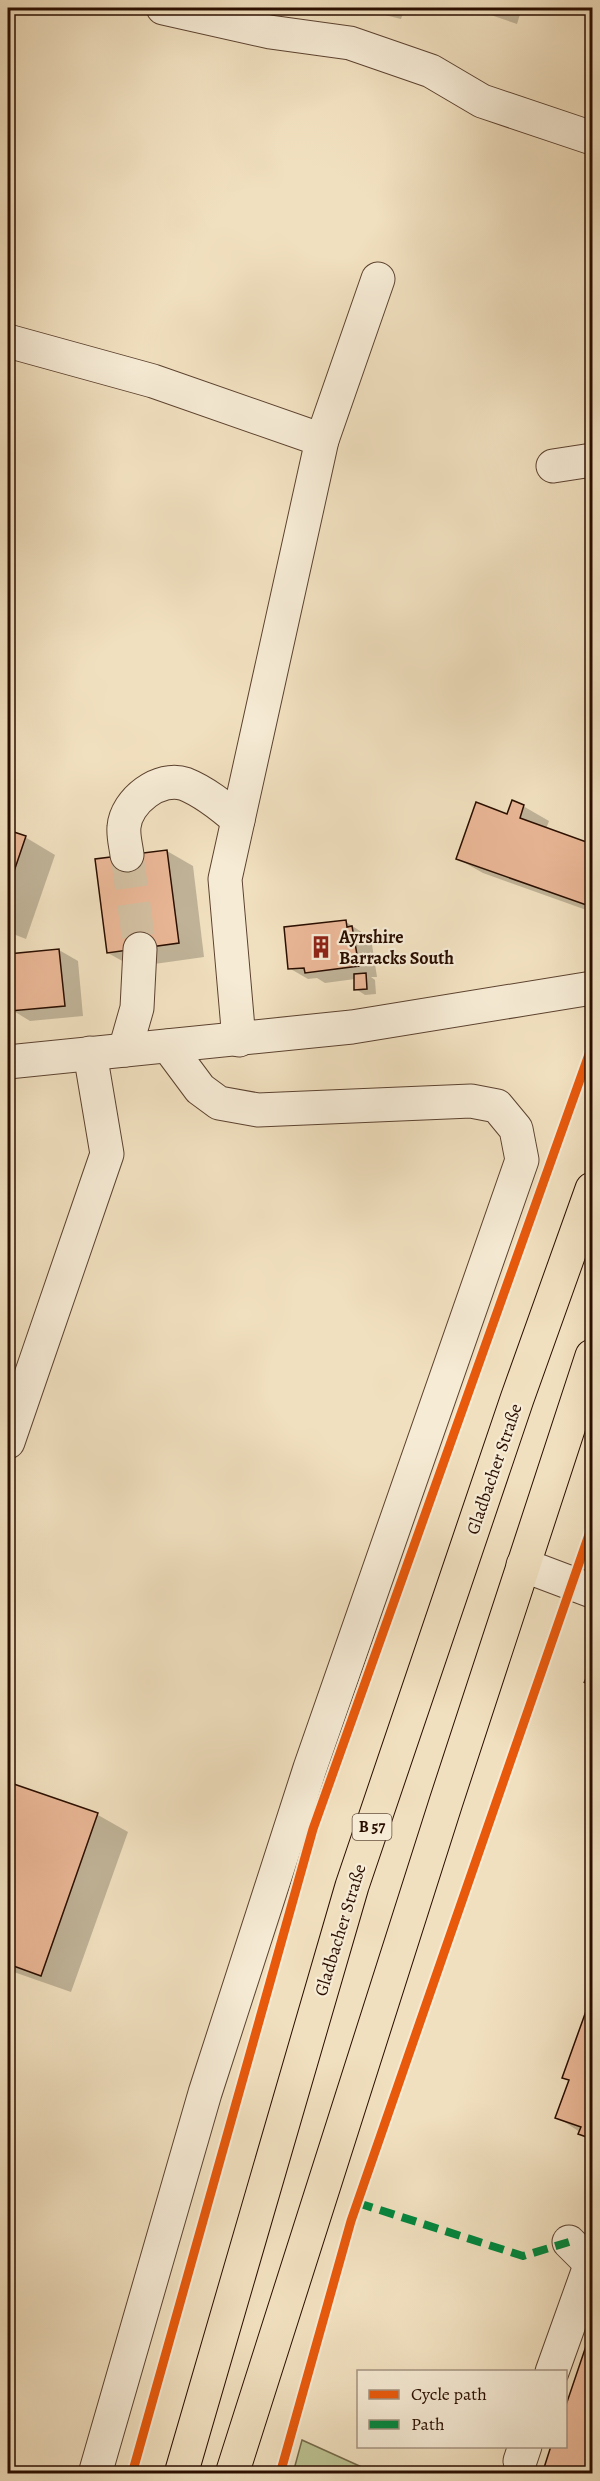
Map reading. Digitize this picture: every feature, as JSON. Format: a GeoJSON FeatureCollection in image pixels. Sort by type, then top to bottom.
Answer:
{"type":"FeatureCollection","features":[{"type":"Feature","properties":{"kind":"main road","name":"Gladbacher Straße"},"geometry":{"type":"LineString","coordinates":[[181,2474],[352,1886],[517,1399],[592,1189]]}},
{"type":"Feature","properties":{"kind":"main road"},"geometry":{"type":"LineString","coordinates":[[232,2474],[592,1356]]}},
{"type":"Feature","properties":{"kind":"street"},"geometry":{"type":"LineString","coordinates":[[163,8],[270,32],[350,43],[431,71],[482,101],[592,138]]}},
{"type":"Feature","properties":{"kind":"street"},"geometry":{"type":"LineString","coordinates":[[239,1040],[225,879],[322,440],[378,279]]}},
{"type":"Feature","properties":{"kind":"street"},"geometry":{"type":"LineString","coordinates":[[8,341],[153,381],[322,440]]}},
{"type":"Feature","properties":{"kind":"street"},"geometry":{"type":"LineString","coordinates":[[553,466],[592,460]]}},
{"type":"Feature","properties":{"kind":"street"},"geometry":{"type":"LineString","coordinates":[[127,855],[124,826],[130,810],[139,798],[167,783],[183,783],[213,799],[238,820]]}},
{"type":"Feature","properties":{"kind":"street"},"geometry":{"type":"LineString","coordinates":[[124,1050],[137,1008],[140,949]]}},
{"type":"Feature","properties":{"kind":"street"},"geometry":{"type":"LineString","coordinates":[[8,1062],[352,1027],[592,988]]}},
{"type":"Feature","properties":{"kind":"street"},"geometry":{"type":"LineString","coordinates":[[95,2474],[205,2093],[310,1768],[522,1160],[516,1129],[497,1106],[471,1101],[258,1110],[219,1103],[200,1089],[168,1046]]}},
{"type":"Feature","properties":{"kind":"street"},"geometry":{"type":"LineString","coordinates":[[8,1442],[107,1154],[90,1053]]}},
{"type":"Feature","properties":{"kind":"street"},"geometry":{"type":"LineString","coordinates":[[523,1565],[592,1591]]}},
{"type":"Feature","properties":{"kind":"street"},"geometry":{"type":"LineString","coordinates":[[553,2370],[584,2257]]}},
{"type":"Feature","properties":{"kind":"path"},"geometry":{"type":"LineString","coordinates":[[584,1681],[592,1684]]}},
{"type":"Feature","properties":{"kind":"green space"},"geometry":{"type":"Polygon","coordinates":[[[302,2440],[375,2473],[293,2473],[302,2440]]]}},
{"type":"Feature","properties":{"kind":"building"},"geometry":{"type":"Polygon","coordinates":[[[512,800],[524,805],[520,818],[592,844],[592,907],[456,859],[476,802],[507,814],[512,800]]]}},
{"type":"Feature","properties":{"kind":"building"},"geometry":{"type":"Polygon","coordinates":[[[8,830],[26,836],[8,889],[8,830]]]}},
{"type":"Feature","properties":{"kind":"building"},"geometry":{"type":"Polygon","coordinates":[[[167,850],[179,943],[107,953],[95,859],[167,850]]]}},
{"type":"Feature","properties":{"kind":"building","name":"Ayrshire Barracks South"},"geometry":{"type":"Polygon","coordinates":[[[346,920],[347,927],[352,926],[359,966],[305,973],[304,968],[288,969],[284,927],[346,920]]]}},
{"type":"Feature","properties":{"kind":"building"},"geometry":{"type":"Polygon","coordinates":[[[59,949],[65,1006],[10,1011],[8,954],[59,949]]]}},
{"type":"Feature","properties":{"kind":"building"},"geometry":{"type":"Polygon","coordinates":[[[366,973],[367,989],[354,990],[354,974],[366,973]]]}},
{"type":"Feature","properties":{"kind":"building"},"geometry":{"type":"Polygon","coordinates":[[[8,1782],[98,1813],[41,1976],[8,1964],[8,1782]]]}},
{"type":"Feature","properties":{"kind":"building"},"geometry":{"type":"Polygon","coordinates":[[[592,1975],[592,2139],[578,2134],[581,2127],[555,2118],[569,2080],[562,2078],[590,2000],[586,1999],[592,1975]]]}},
{"type":"Feature","properties":{"kind":"building"},"geometry":{"type":"Polygon","coordinates":[[[586,2346],[592,2349],[592,2474],[542,2474],[550,2448],[567,2448],[567,2402],[586,2346]]]}},
{"type":"Feature","properties":{"kind":"tunnel"},"geometry":{"type":"LineString","coordinates":[[127,855],[140,949]]}},
{"type":"Feature","properties":{"kind":"marked path"},"geometry":{"type":"LineString","coordinates":[[358,2203],[523,2256],[569,2242]]}},
{"type":"Feature","properties":{"kind":"cycle path"},"geometry":{"type":"LineString","coordinates":[[132,2474],[313,1829],[592,1046]]}},
{"type":"Feature","properties":{"kind":"cycle path"},"geometry":{"type":"LineString","coordinates":[[280,2474],[351,2221],[592,1526]]}},
{"type":"Feature","properties":{"kind":"place","name":"Ayrshire Barracks South"},"geometry":{"type":"Point","coordinates":[321,947]}}]}
